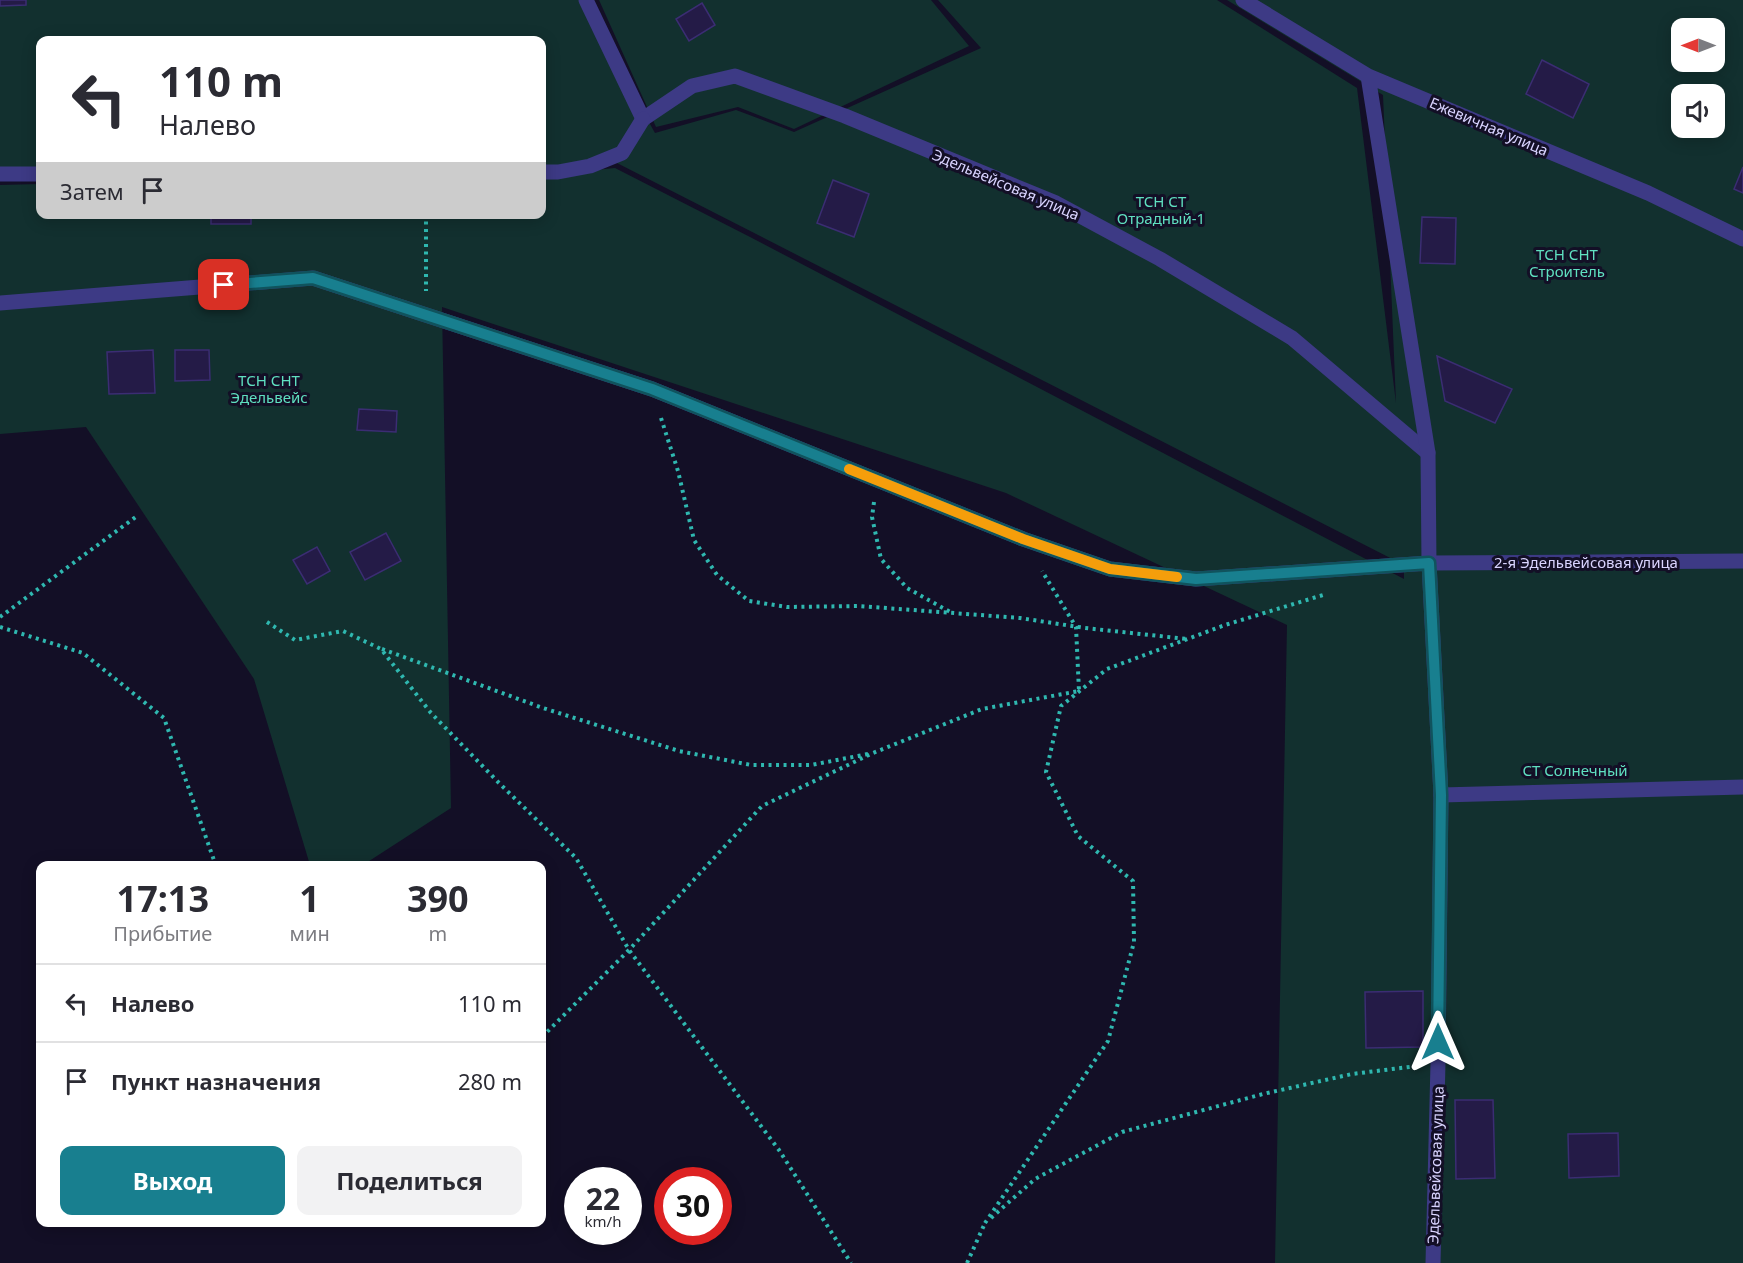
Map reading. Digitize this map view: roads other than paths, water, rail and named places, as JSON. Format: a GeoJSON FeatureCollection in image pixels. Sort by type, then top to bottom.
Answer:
{"type":"FeatureCollection","features":[{"type":"Feature","properties":{"kind":"street"},"geometry":{"type":"LineString","coordinates":[[546,172],[590,166],[622,153],[643,119],[586,0]]}},
{"type":"Feature","properties":{"kind":"street","name":"Ежевичная улица"},"geometry":{"type":"LineString","coordinates":[[1243,0],[1368,76],[1648,193],[1743,239]]}},
{"type":"Feature","properties":{"kind":"street","name":"Эдельвейсовая улица"},"geometry":{"type":"LineString","coordinates":[[643,119],[692,86],[735,76],[845,116],[1056,203],[1160,259],[1292,338],[1428,453]]}},
{"type":"Feature","properties":{"kind":"street","name":"Эдельвейсовая улица"},"geometry":{"type":"LineString","coordinates":[[1368,76],[1428,453],[1429,563],[1441,795],[1433,1263]]}},
{"type":"Feature","properties":{"kind":"street"},"geometry":{"type":"LineString","coordinates":[[0,174],[36,174]]}},
{"type":"Feature","properties":{"kind":"street","name":"2-я Эдельвейсовая улица"},"geometry":{"type":"LineString","coordinates":[[0,303],[313,278],[652,389],[1023,539],[1110,569],[1196,579],[1429,563],[1743,561]]}},
{"type":"Feature","properties":{"kind":"street"},"geometry":{"type":"LineString","coordinates":[[1441,795],[1743,787]]}},
{"type":"Feature","properties":{"kind":"park label","name":"ТСН СТ Отрадный-1"},"geometry":{"type":"Point","coordinates":[1161,210]}},
{"type":"Feature","properties":{"kind":"park label","name":"ТСН СНТ Строитель"},"geometry":{"type":"Point","coordinates":[1567,262]}},
{"type":"Feature","properties":{"kind":"park label","name":"ТСН СНТ Эдельвейс"},"geometry":{"type":"Point","coordinates":[269,388]}},
{"type":"Feature","properties":{"kind":"park label","name":"СТ Солнечный"},"geometry":{"type":"Point","coordinates":[1575,770]}}]}
